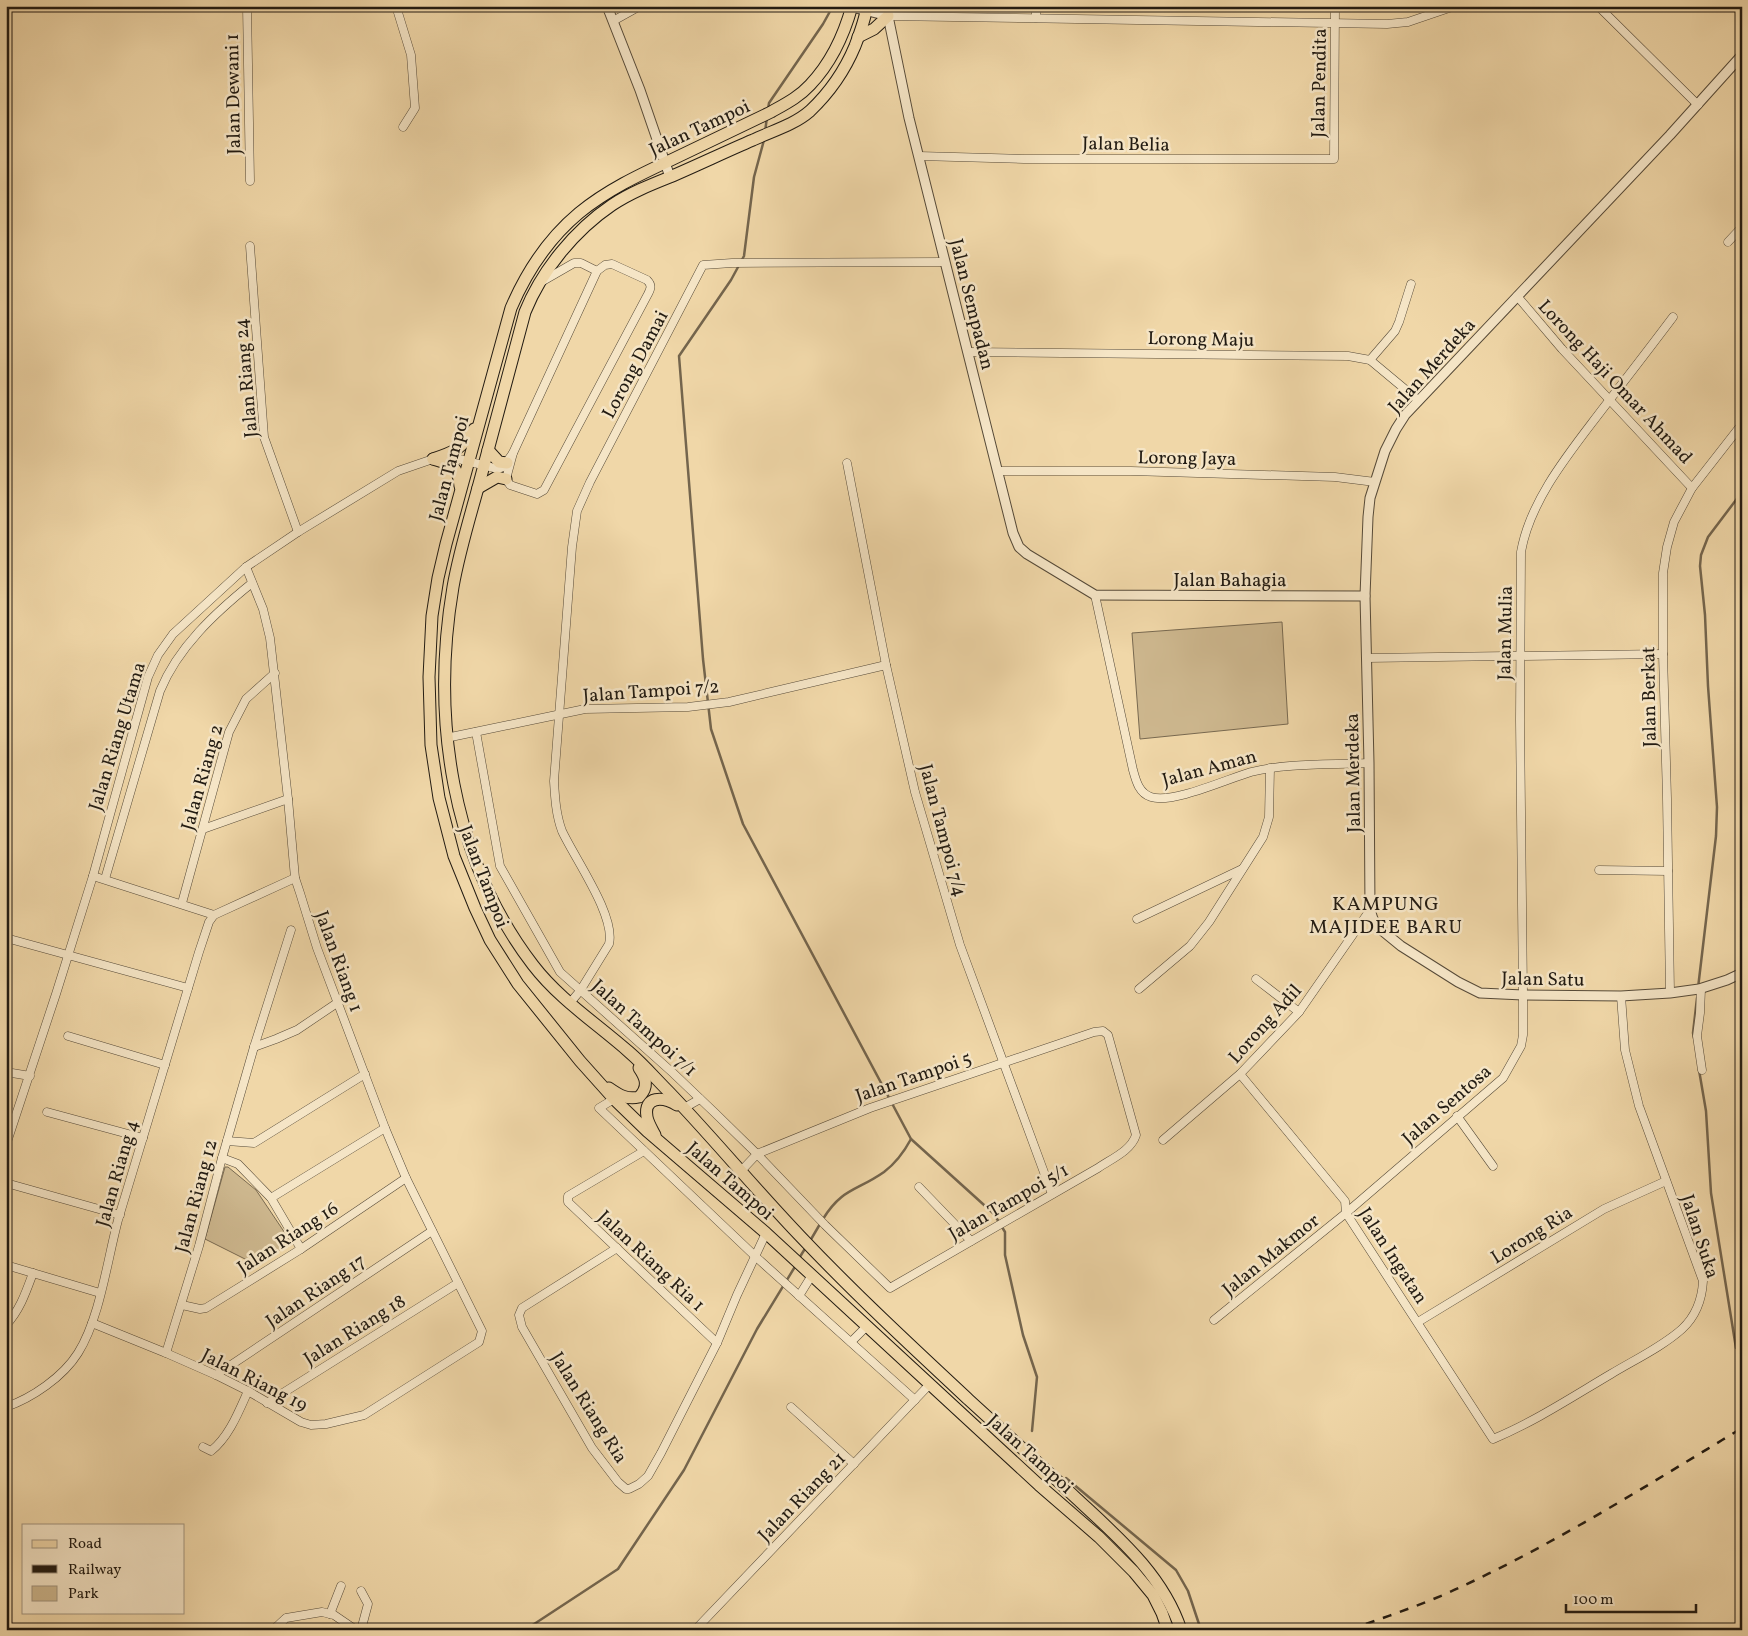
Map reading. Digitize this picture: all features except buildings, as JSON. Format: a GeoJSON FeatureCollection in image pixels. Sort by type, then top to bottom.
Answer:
{"type":"FeatureCollection","features":[{"type":"Feature","properties":{"kind":"main road","name":"Jalan Tampoi"},"geometry":{"type":"LineString","coordinates":[[852,7],[842,35],[826,66],[810,86],[792,100],[756,120],[630,179],[605,194],[579,213],[558,234],[520,288],[511,308],[479,418],[438,578],[432,616],[429,677],[431,745],[439,798],[454,856],[490,940],[518,984],[596,1079],[614,1099],[659,1141],[766,1233],[1099,1537],[1134,1572],[1153,1595],[1168,1630]]}},
{"type":"Feature","properties":{"kind":"main road","name":"Jalan Tampoi"},"geometry":{"type":"LineString","coordinates":[[867,9],[848,62],[809,112],[785,126],[638,191],[612,205],[589,223],[570,242],[540,282],[531,298],[525,312],[459,557],[449,611],[444,673],[446,738],[455,793],[470,850],[494,903],[510,933],[534,967],[569,1004],[628,1052],[686,1110],[742,1170],[800,1237],[847,1285],[1126,1546],[1168,1596],[1182,1630]]}},
{"type":"Feature","properties":{"kind":"main road"},"geometry":{"type":"LineString","coordinates":[[858,37],[874,29],[888,16]]}},
{"type":"Feature","properties":{"kind":"main road"},"geometry":{"type":"LineString","coordinates":[[432,459],[451,453],[464,444],[479,418]]}},
{"type":"Feature","properties":{"kind":"main road"},"geometry":{"type":"LineString","coordinates":[[488,450],[499,462],[510,458]]}},
{"type":"Feature","properties":{"kind":"main road"},"geometry":{"type":"LineString","coordinates":[[432,459],[446,462],[454,467],[459,474],[460,490]]}},
{"type":"Feature","properties":{"kind":"main road"},"geometry":{"type":"LineString","coordinates":[[478,488],[497,477],[506,479]]}},
{"type":"Feature","properties":{"kind":"main road"},"geometry":{"type":"LineString","coordinates":[[596,1079],[625,1097],[639,1097],[646,1089],[646,1083],[644,1075],[628,1052]]}},
{"type":"Feature","properties":{"kind":"main road"},"geometry":{"type":"LineString","coordinates":[[659,1141],[647,1116],[648,1106],[652,1101],[664,1099],[686,1110]]}},
{"type":"Feature","properties":{"kind":"street","name":"Jalan Dewani 1"},"geometry":{"type":"LineString","coordinates":[[248,6],[250,182]]}},
{"type":"Feature","properties":{"kind":"street"},"geometry":{"type":"LineString","coordinates":[[396,6],[411,55],[415,108],[403,128]]}},
{"type":"Feature","properties":{"kind":"street"},"geometry":{"type":"LineString","coordinates":[[608,6],[670,177]]}},
{"type":"Feature","properties":{"kind":"street"},"geometry":{"type":"LineString","coordinates":[[613,21],[640,6]]}},
{"type":"Feature","properties":{"kind":"street"},"geometry":{"type":"LineString","coordinates":[[1036,6],[1036,18]]}},
{"type":"Feature","properties":{"kind":"street","name":"Jalan Pendita"},"geometry":{"type":"LineString","coordinates":[[1334,159],[1335,6]]}},
{"type":"Feature","properties":{"kind":"street"},"geometry":{"type":"LineString","coordinates":[[852,7],[867,9],[888,16],[1387,24],[1408,22],[1455,6]]}},
{"type":"Feature","properties":{"kind":"street"},"geometry":{"type":"LineString","coordinates":[[1598,6],[1698,105]]}},
{"type":"Feature","properties":{"kind":"street","name":"Jalan Sempadan"},"geometry":{"type":"LineString","coordinates":[[888,16],[919,156],[1013,533],[1019,547],[1027,554],[1095,596]]}},
{"type":"Feature","properties":{"kind":"street","name":"Jalan Merdeka"},"geometry":{"type":"LineString","coordinates":[[1370,910],[1365,596],[1370,498],[1386,451],[1396,429],[1418,400],[1698,105],[1742,55]]}},
{"type":"Feature","properties":{"kind":"street","name":"Jalan Belia"},"geometry":{"type":"LineString","coordinates":[[919,156],[1203,160],[1334,159]]}},
{"type":"Feature","properties":{"kind":"street"},"geometry":{"type":"LineString","coordinates":[[1728,242],[1742,228]]}},
{"type":"Feature","properties":{"kind":"street","name":"Jalan Riang 24"},"geometry":{"type":"LineString","coordinates":[[250,246],[264,437],[298,532]]}},
{"type":"Feature","properties":{"kind":"street","name":"Lorong Damai"},"geometry":{"type":"LineString","coordinates":[[559,715],[572,547],[577,511],[700,269],[708,265],[732,263],[945,262]]}},
{"type":"Feature","properties":{"kind":"street"},"geometry":{"type":"LineString","coordinates":[[540,282],[574,263],[581,263],[597,271]]}},
{"type":"Feature","properties":{"kind":"street"},"geometry":{"type":"LineString","coordinates":[[605,264],[612,264],[647,280],[651,287],[544,490],[537,494],[510,485],[506,479],[510,458],[597,271],[605,264]]}},
{"type":"Feature","properties":{"kind":"street"},"geometry":{"type":"LineString","coordinates":[[1411,284],[1395,331],[1370,360],[1418,400]]}},
{"type":"Feature","properties":{"kind":"street","name":"Lorong Haji Omar Ahmad"},"geometry":{"type":"LineString","coordinates":[[1517,296],[1562,349],[1692,488]]}},
{"type":"Feature","properties":{"kind":"street","name":"Jalan Mulia"},"geometry":{"type":"LineString","coordinates":[[1523,995],[1519,656],[1521,552],[1523,540],[1530,520],[1545,490],[1581,437],[1673,318]]}},
{"type":"Feature","properties":{"kind":"street","name":"Lorong Maju"},"geometry":{"type":"LineString","coordinates":[[968,352],[1348,356],[1370,360]]}},
{"type":"Feature","properties":{"kind":"street","name":"Jalan Berkat"},"geometry":{"type":"LineString","coordinates":[[1670,993],[1663,573],[1667,547],[1674,522],[1692,488],[1742,424]]}},
{"type":"Feature","properties":{"kind":"street","name":"Jalan Riang Utama"},"geometry":{"type":"LineString","coordinates":[[6,1145],[30,1076],[93,876],[119,775],[148,677],[158,655],[174,634],[246,567],[298,532],[398,471],[432,459],[455,458],[498,469],[503,467],[510,458]]}},
{"type":"Feature","properties":{"kind":"street","name":"Jalan Tampoi 7/4"},"geometry":{"type":"LineString","coordinates":[[847,463],[886,664],[916,792],[945,897],[971,979],[1052,1194]]}},
{"type":"Feature","properties":{"kind":"street","name":"Lorong Jaya"},"geometry":{"type":"LineString","coordinates":[[999,471],[1132,471],[1335,477],[1375,482]]}},
{"type":"Feature","properties":{"kind":"street","name":"Jalan Riang 1"},"geometry":{"type":"LineString","coordinates":[[246,567],[263,609],[270,638],[295,878],[317,948],[385,1128],[406,1178],[482,1331],[479,1342]]}},
{"type":"Feature","properties":{"kind":"street"},"geometry":{"type":"LineString","coordinates":[[105,880],[133,779],[167,673],[193,638],[231,600],[252,583]]}},
{"type":"Feature","properties":{"kind":"street","name":"Jalan Bahagia"},"geometry":{"type":"LineString","coordinates":[[1095,596],[1365,596]]}},
{"type":"Feature","properties":{"kind":"street","name":"Jalan Aman"},"geometry":{"type":"LineString","coordinates":[[1095,596],[1133,770],[1140,790],[1151,797],[1161,799],[1180,796],[1270,768],[1369,763]]}},
{"type":"Feature","properties":{"kind":"street"},"geometry":{"type":"LineString","coordinates":[[1367,658],[1663,654]]}},
{"type":"Feature","properties":{"kind":"street","name":"Jalan Tampoi 7/2"},"geometry":{"type":"LineString","coordinates":[[446,738],[586,709],[688,707],[729,702],[886,664]]}},
{"type":"Feature","properties":{"kind":"street","name":"Jalan Riang 2"},"geometry":{"type":"LineString","coordinates":[[182,904],[229,732],[246,699],[275,673]]}},
{"type":"Feature","properties":{"kind":"street"},"geometry":{"type":"LineString","coordinates":[[559,715],[554,781],[556,808],[562,830],[608,919],[610,937],[609,944],[580,991],[569,1004]]}},
{"type":"Feature","properties":{"kind":"street","name":"Jalan Tampoi 7/1"},"geometry":{"type":"LineString","coordinates":[[476,732],[500,866],[560,972],[700,1099],[890,1288]]}},
{"type":"Feature","properties":{"kind":"street"},"geometry":{"type":"LineString","coordinates":[[1139,989],[1190,946],[1209,922],[1263,837],[1270,817],[1270,768]]}},
{"type":"Feature","properties":{"kind":"street"},"geometry":{"type":"LineString","coordinates":[[119,775],[133,779]]}},
{"type":"Feature","properties":{"kind":"street"},"geometry":{"type":"LineString","coordinates":[[203,829],[288,799]]}},
{"type":"Feature","properties":{"kind":"street"},"geometry":{"type":"LineString","coordinates":[[1137,919],[1242,869]]}},
{"type":"Feature","properties":{"kind":"street"},"geometry":{"type":"LineString","coordinates":[[1599,870],[1668,871]]}},
{"type":"Feature","properties":{"kind":"street"},"geometry":{"type":"LineString","coordinates":[[93,876],[214,914],[295,878]]}},
{"type":"Feature","properties":{"kind":"street","name":"Jalan Satu"},"geometry":{"type":"LineString","coordinates":[[1370,910],[1379,928],[1388,936],[1458,982],[1480,993],[1621,996],[1670,993],[1700,989],[1742,973]]}},
{"type":"Feature","properties":{"kind":"street","name":"Lorong Adil"},"geometry":{"type":"LineString","coordinates":[[1163,1140],[1240,1074],[1299,1012],[1370,910]]}},
{"type":"Feature","properties":{"kind":"street","name":"Jalan Riang 4"},"geometry":{"type":"LineString","coordinates":[[6,1407],[50,1383],[78,1354],[92,1323],[120,1215],[188,988],[207,929],[214,914]]}},
{"type":"Feature","properties":{"kind":"street","name":"Jalan Riang 12"},"geometry":{"type":"LineString","coordinates":[[166,1353],[199,1246],[254,1047],[291,930]]}},
{"type":"Feature","properties":{"kind":"street"},"geometry":{"type":"LineString","coordinates":[[6,938],[188,988]]}},
{"type":"Feature","properties":{"kind":"street"},"geometry":{"type":"LineString","coordinates":[[1256,979],[1299,1012]]}},
{"type":"Feature","properties":{"kind":"street"},"geometry":{"type":"LineString","coordinates":[[1700,989],[1700,1013],[1697,1036],[1702,1070]]}},
{"type":"Feature","properties":{"kind":"street","name":"Jalan Sentosa"},"geometry":{"type":"LineString","coordinates":[[1346,1213],[1503,1078],[1521,1046],[1523,1035],[1523,995]]}},
{"type":"Feature","properties":{"kind":"street","name":"Jalan Suka"},"geometry":{"type":"LineString","coordinates":[[1493,1439],[1520,1428],[1652,1349],[1682,1329],[1699,1306],[1703,1281],[1631,1079],[1625,1050],[1621,996]]}},
{"type":"Feature","properties":{"kind":"street"},"geometry":{"type":"LineString","coordinates":[[254,1047],[276,1040],[297,1030],[337,1003]]}},
{"type":"Feature","properties":{"kind":"street","name":"Jalan Tampoi 5"},"geometry":{"type":"LineString","coordinates":[[742,1170],[757,1154],[882,1103],[1094,1032],[1103,1031],[1108,1035],[1136,1135]]}},
{"type":"Feature","properties":{"kind":"street"},"geometry":{"type":"LineString","coordinates":[[68,1036],[166,1065]]}},
{"type":"Feature","properties":{"kind":"street"},"geometry":{"type":"LineString","coordinates":[[6,1072],[30,1076]]}},
{"type":"Feature","properties":{"kind":"street"},"geometry":{"type":"LineString","coordinates":[[227,1141],[254,1144],[365,1074]]}},
{"type":"Feature","properties":{"kind":"street","name":"Jalan Ingatan"},"geometry":{"type":"LineString","coordinates":[[1240,1074],[1345,1201],[1346,1213],[1493,1439]]}},
{"type":"Feature","properties":{"kind":"street"},"geometry":{"type":"LineString","coordinates":[[614,1099],[599,1108],[799,1296],[915,1400]]}},
{"type":"Feature","properties":{"kind":"street"},"geometry":{"type":"LineString","coordinates":[[686,1110],[700,1099]]}},
{"type":"Feature","properties":{"kind":"street"},"geometry":{"type":"LineString","coordinates":[[47,1112],[143,1138]]}},
{"type":"Feature","properties":{"kind":"street"},"geometry":{"type":"LineString","coordinates":[[1457,1116],[1493,1166]]}},
{"type":"Feature","properties":{"kind":"street"},"geometry":{"type":"LineString","coordinates":[[271,1198],[385,1128]]}},
{"type":"Feature","properties":{"kind":"street","name":"Jalan Tampoi 5/1"},"geometry":{"type":"LineString","coordinates":[[890,1288],[1098,1168],[1126,1150],[1134,1143],[1136,1135]]}},
{"type":"Feature","properties":{"kind":"street","name":"Jalan Riang Ria 1"},"geometry":{"type":"LineString","coordinates":[[644,1151],[568,1196],[568,1202],[717,1343]]}},
{"type":"Feature","properties":{"kind":"street"},"geometry":{"type":"LineString","coordinates":[[222,1158],[238,1164],[271,1198],[301,1248]]}},
{"type":"Feature","properties":{"kind":"street","name":"Jalan Riang 16"},"geometry":{"type":"LineString","coordinates":[[182,1305],[200,1309],[206,1308],[406,1178]]}},
{"type":"Feature","properties":{"kind":"street","name":"Lorong Ria"},"geometry":{"type":"LineString","coordinates":[[1418,1322],[1604,1208],[1666,1181]]}},
{"type":"Feature","properties":{"kind":"street"},"geometry":{"type":"LineString","coordinates":[[6,1183],[120,1215]]}},
{"type":"Feature","properties":{"kind":"street"},"geometry":{"type":"LineString","coordinates":[[919,1187],[973,1240]]}},
{"type":"Feature","properties":{"kind":"street","name":"Jalan Makmor"},"geometry":{"type":"LineString","coordinates":[[1214,1320],[1346,1213]]}},
{"type":"Feature","properties":{"kind":"street","name":"Jalan Riang 17"},"geometry":{"type":"LineString","coordinates":[[216,1375],[432,1231]]}},
{"type":"Feature","properties":{"kind":"street","name":"Jalan Riang Ria"},"geometry":{"type":"LineString","coordinates":[[617,1248],[522,1308],[519,1315],[522,1327],[592,1448],[618,1482],[623,1487],[629,1489],[639,1484],[648,1476],[717,1343],[766,1233]]}},
{"type":"Feature","properties":{"kind":"street"},"geometry":{"type":"LineString","coordinates":[[6,1266],[100,1293]]}},
{"type":"Feature","properties":{"kind":"street"},"geometry":{"type":"LineString","coordinates":[[6,1324],[14,1316],[23,1300],[33,1273]]}},
{"type":"Feature","properties":{"kind":"street"},"geometry":{"type":"LineString","coordinates":[[799,1296],[812,1275]]}},
{"type":"Feature","properties":{"kind":"street","name":"Jalan Riang 18"},"geometry":{"type":"LineString","coordinates":[[267,1403],[458,1283]]}},
{"type":"Feature","properties":{"kind":"street","name":"Jalan Riang 19"},"geometry":{"type":"LineString","coordinates":[[92,1323],[216,1375],[301,1422],[312,1425],[326,1424],[364,1415],[479,1342]]}},
{"type":"Feature","properties":{"kind":"street"},"geometry":{"type":"LineString","coordinates":[[851,1342],[867,1326]]}},
{"type":"Feature","properties":{"kind":"street","name":"Jalan Riang 21"},"geometry":{"type":"LineString","coordinates":[[695,1630],[930,1384]]}},
{"type":"Feature","properties":{"kind":"street"},"geometry":{"type":"LineString","coordinates":[[203,1447],[211,1451],[217,1446],[229,1428],[248,1391]]}},
{"type":"Feature","properties":{"kind":"street"},"geometry":{"type":"LineString","coordinates":[[791,1407],[854,1464]]}},
{"type":"Feature","properties":{"kind":"street"},"geometry":{"type":"LineString","coordinates":[[330,1614],[341,1586]]}},
{"type":"Feature","properties":{"kind":"street"},"geometry":{"type":"LineString","coordinates":[[361,1630],[368,1604],[362,1591]]}},
{"type":"Feature","properties":{"kind":"street"},"geometry":{"type":"LineString","coordinates":[[273,1630],[286,1618],[322,1612],[330,1614],[356,1630]]}},
{"type":"Feature","properties":{"kind":"green space"},"geometry":{"type":"Polygon","coordinates":[[[1282,622],[1288,724],[1140,739],[1132,633],[1282,622]]]}},
{"type":"Feature","properties":{"kind":"green space"},"geometry":{"type":"Polygon","coordinates":[[[225,1167],[228,1167],[256,1190],[291,1242],[257,1265],[205,1239],[225,1167]]]}},
{"type":"Feature","properties":{"kind":"waterway"},"geometry":{"type":"LineString","coordinates":[[768,109],[769,103],[823,24],[833,6]]}},
{"type":"Feature","properties":{"kind":"waterway"},"geometry":{"type":"LineString","coordinates":[[765,132],[767,117]]}},
{"type":"Feature","properties":{"kind":"waterway"},"geometry":{"type":"LineString","coordinates":[[764,140],[754,177],[744,256],[731,280],[679,356],[703,659],[711,729],[743,824],[911,1139],[994,1214],[1005,1232],[1005,1255],[1023,1335],[1037,1377],[1032,1431]]}},
{"type":"Feature","properties":{"kind":"waterway"},"geometry":{"type":"LineString","coordinates":[[1698,988],[1716,836],[1717,807],[1705,615],[1700,566],[1701,555],[1708,537],[1742,492]]}},
{"type":"Feature","properties":{"kind":"waterway"},"geometry":{"type":"LineString","coordinates":[[1694,1038],[1697,998]]}},
{"type":"Feature","properties":{"kind":"waterway"},"geometry":{"type":"LineString","coordinates":[[1699,1070],[1706,1111],[1711,1193],[1736,1348]]}},
{"type":"Feature","properties":{"kind":"waterway"},"geometry":{"type":"LineString","coordinates":[[823,1219],[837,1201],[850,1191],[888,1169],[906,1148],[911,1139]]}},
{"type":"Feature","properties":{"kind":"waterway"},"geometry":{"type":"LineString","coordinates":[[810,1241],[820,1224]]}},
{"type":"Feature","properties":{"kind":"waterway"},"geometry":{"type":"LineString","coordinates":[[798,1260],[806,1247]]}},
{"type":"Feature","properties":{"kind":"waterway"},"geometry":{"type":"LineString","coordinates":[[525,1630],[618,1569],[684,1470],[757,1329],[796,1265]]}},
{"type":"Feature","properties":{"kind":"waterway"},"geometry":{"type":"LineString","coordinates":[[1066,1478],[1176,1570],[1188,1591],[1201,1630]]}},
{"type":"Feature","properties":{"kind":"railway"},"geometry":{"type":"LineString","coordinates":[[1349,1630],[1437,1598],[1501,1568],[1605,1510],[1742,1428]]}},
{"type":"Feature","properties":{"kind":"district","name":"KAMPUNG MAJIDEE BARU"},"geometry":{"type":"Point","coordinates":[1386,914]}}]}
